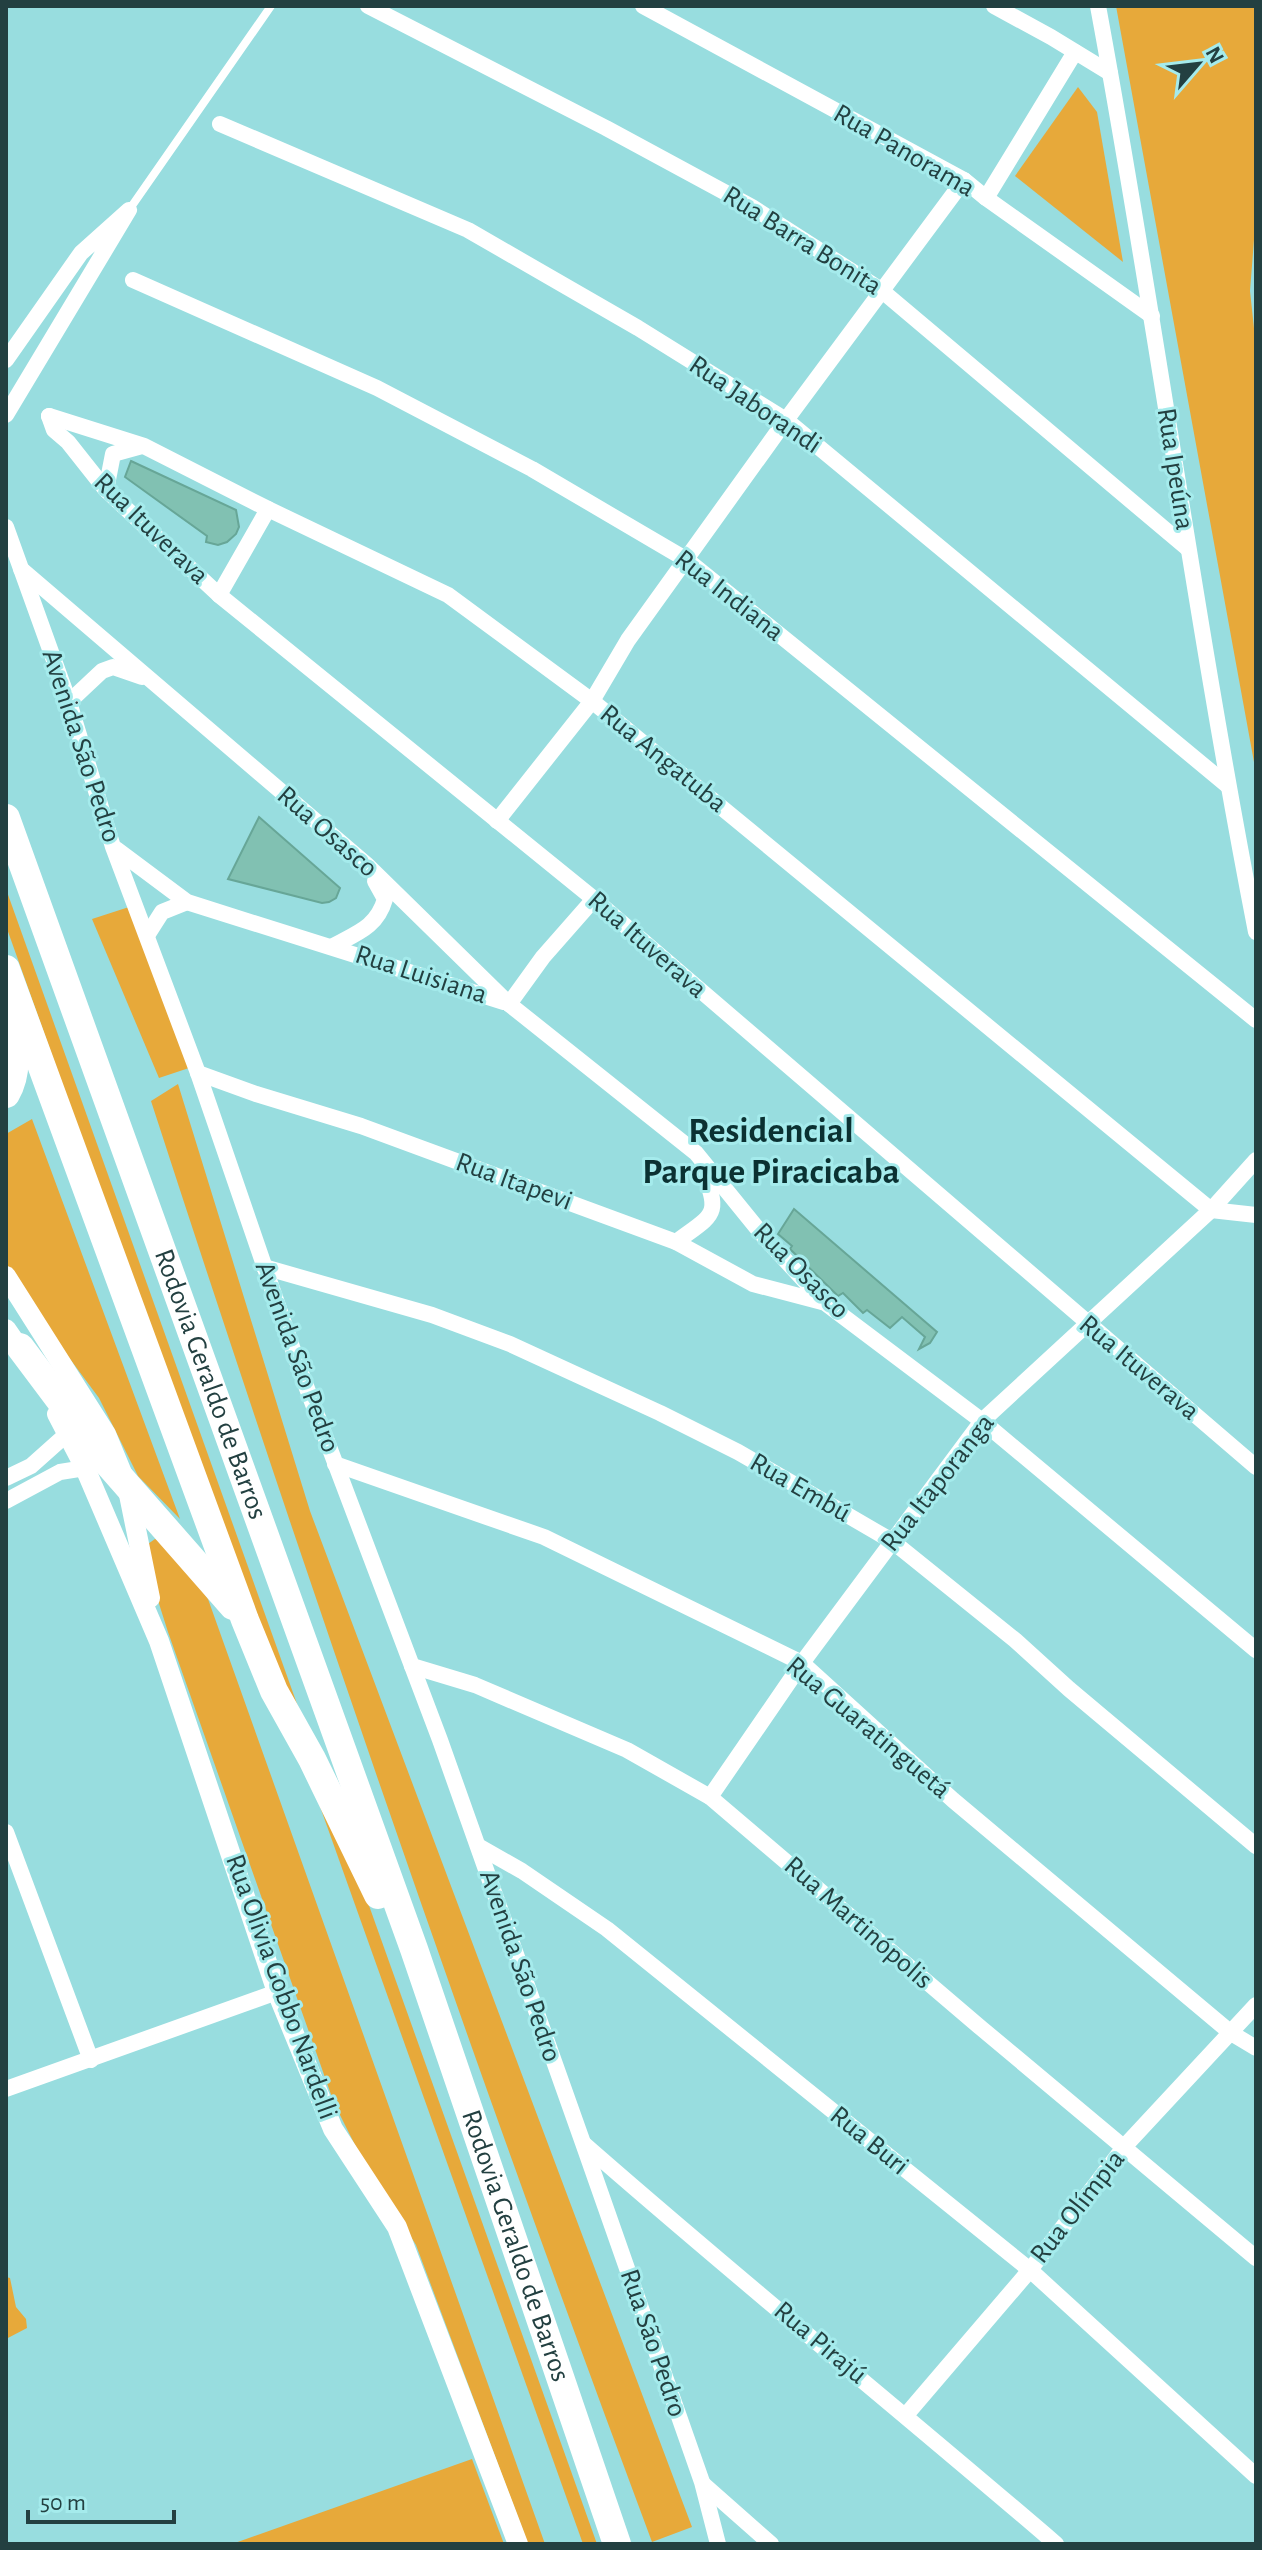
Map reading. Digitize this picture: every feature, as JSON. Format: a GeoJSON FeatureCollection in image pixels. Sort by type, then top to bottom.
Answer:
{"type":"FeatureCollection","features":[{"type":"Feature","properties":{"kind":"highway","name":"Rodovia Geraldo de Barros"},"geometry":{"type":"LineString","coordinates":[[6,818],[414,1949],[617,2544]]}},
{"type":"Feature","properties":{"kind":"highway","name":"Rodovia Geraldo de Barros"},"geometry":{"type":"LineString","coordinates":[[6,969],[245,1620],[274,1691],[312,1759],[369,1878],[414,1949]]}},
{"type":"Feature","properties":{"kind":"highway"},"geometry":{"type":"LineString","coordinates":[[6,1013],[15,1062],[13,1080],[6,1094]]}},
{"type":"Feature","properties":{"kind":"highway"},"geometry":{"type":"LineString","coordinates":[[13,1338],[127,1485],[245,1620]]}},
{"type":"Feature","properties":{"kind":"street","name":"Rua Barra Bonita"},"geometry":{"type":"LineString","coordinates":[[368,6],[752,207],[881,290],[1187,548]]}},
{"type":"Feature","properties":{"kind":"street","name":"Rua Panorama"},"geometry":{"type":"LineString","coordinates":[[643,6],[964,180],[1152,316]]}},
{"type":"Feature","properties":{"kind":"street"},"geometry":{"type":"LineString","coordinates":[[994,6],[1110,73]]}},
{"type":"Feature","properties":{"kind":"street","name":"Rua Ipeúna"},"geometry":{"type":"LineString","coordinates":[[1098,6],[1152,316],[1227,785],[1256,932]]}},
{"type":"Feature","properties":{"kind":"street"},"geometry":{"type":"LineString","coordinates":[[986,198],[1075,52]]}},
{"type":"Feature","properties":{"kind":"street","name":"Rua Jaborandi"},"geometry":{"type":"LineString","coordinates":[[220,124],[468,230],[638,328],[786,420],[1227,785]]}},
{"type":"Feature","properties":{"kind":"street"},"geometry":{"type":"LineString","coordinates":[[497,821],[592,701],[628,640],[964,180]]}},
{"type":"Feature","properties":{"kind":"street"},"geometry":{"type":"LineString","coordinates":[[6,360],[81,253],[129,210]]}},
{"type":"Feature","properties":{"kind":"street"},"geometry":{"type":"LineString","coordinates":[[7,407],[129,210]]}},
{"type":"Feature","properties":{"kind":"street","name":"Rua Indiana"},"geometry":{"type":"LineString","coordinates":[[133,280],[377,388],[532,469],[687,560],[1256,1020]]}},
{"type":"Feature","properties":{"kind":"street","name":"Rua Angatuba"},"geometry":{"type":"LineString","coordinates":[[49,416],[144,446],[448,595],[592,701],[1211,1210]]}},
{"type":"Feature","properties":{"kind":"street","name":"Rua Ituverava"},"geometry":{"type":"LineString","coordinates":[[49,416],[54,430],[68,442],[106,490],[219,595],[594,899],[1256,1467]]}},
{"type":"Feature","properties":{"kind":"street"},"geometry":{"type":"LineString","coordinates":[[106,490],[113,454],[144,446]]}},
{"type":"Feature","properties":{"kind":"street"},"geometry":{"type":"LineString","coordinates":[[219,595],[268,509]]}},
{"type":"Feature","properties":{"kind":"street","name":"Avenida São Pedro"},"geometry":{"type":"LineString","coordinates":[[6,527],[69,702],[113,847],[148,934],[264,1267],[478,1846],[583,2143]]}},
{"type":"Feature","properties":{"kind":"street","name":"Rua Osasco"},"geometry":{"type":"LineString","coordinates":[[19,568],[366,864],[509,1004],[696,1153],[765,1238],[824,1302],[982,1421],[1256,1650]]}},
{"type":"Feature","properties":{"kind":"street","name":"Rua Osasco"},"geometry":{"type":"LineString","coordinates":[[69,702],[87,682],[113,667],[151,679]]}},
{"type":"Feature","properties":{"kind":"street","name":"Rua Luisiana"},"geometry":{"type":"LineString","coordinates":[[113,847],[187,902],[509,1004]]}},
{"type":"Feature","properties":{"kind":"street","name":"Rua Luisiana"},"geometry":{"type":"LineString","coordinates":[[333,946],[380,916],[385,899],[366,864]]}},
{"type":"Feature","properties":{"kind":"street"},"geometry":{"type":"LineString","coordinates":[[509,1004],[543,957],[594,899]]}},
{"type":"Feature","properties":{"kind":"street"},"geometry":{"type":"LineString","coordinates":[[148,934],[162,912],[187,902]]}},
{"type":"Feature","properties":{"kind":"street","name":"Rua Itapevi"},"geometry":{"type":"LineString","coordinates":[[198,1073],[361,1126],[676,1242],[753,1284],[824,1302]]}},
{"type":"Feature","properties":{"kind":"street"},"geometry":{"type":"LineString","coordinates":[[676,1242],[709,1217],[714,1198],[696,1153]]}},
{"type":"Feature","properties":{"kind":"street","name":"Rua Itaporanga"},"geometry":{"type":"LineString","coordinates":[[710,1797],[802,1663],[982,1421],[1211,1210],[1256,1160]]}},
{"type":"Feature","properties":{"kind":"street"},"geometry":{"type":"LineString","coordinates":[[1211,1210],[1256,1215]]}},
{"type":"Feature","properties":{"kind":"street","name":"Rua Embú"},"geometry":{"type":"LineString","coordinates":[[264,1267],[432,1315],[510,1344],[738,1452],[892,1541],[1015,1640],[1256,1846]]}},
{"type":"Feature","properties":{"kind":"street"},"geometry":{"type":"LineString","coordinates":[[6,1276],[106,1434],[127,1485],[159,1641]]}},
{"type":"Feature","properties":{"kind":"street"},"geometry":{"type":"LineString","coordinates":[[13,1338],[85,1468],[159,1641]]}},
{"type":"Feature","properties":{"kind":"street"},"geometry":{"type":"LineString","coordinates":[[6,1478],[31,1466],[68,1433]]}},
{"type":"Feature","properties":{"kind":"street","name":"Rua Guaratinguetá"},"geometry":{"type":"LineString","coordinates":[[335,1464],[544,1537],[802,1663],[953,1800],[1231,2033],[1256,2048]]}},
{"type":"Feature","properties":{"kind":"street"},"geometry":{"type":"LineString","coordinates":[[6,1501],[60,1472],[85,1468]]}},
{"type":"Feature","properties":{"kind":"street","name":"Rua Olivia Gobbo Nardelli"},"geometry":{"type":"LineString","coordinates":[[159,1641],[277,1992],[333,2129],[397,2227],[518,2544]]}},
{"type":"Feature","properties":{"kind":"street","name":"Rua Martinópolis"},"geometry":{"type":"LineString","coordinates":[[412,1666],[475,1685],[627,1750],[710,1797],[1256,2258]]}},
{"type":"Feature","properties":{"kind":"street"},"geometry":{"type":"LineString","coordinates":[[6,1832],[91,2060]]}},
{"type":"Feature","properties":{"kind":"street","name":"Rua Buri"},"geometry":{"type":"LineString","coordinates":[[478,1846],[522,1871],[607,1929],[1030,2270],[1256,2473]]}},
{"type":"Feature","properties":{"kind":"street"},"geometry":{"type":"LineString","coordinates":[[6,2089],[277,1992]]}},
{"type":"Feature","properties":{"kind":"street","name":"Rua Olímpia"},"geometry":{"type":"LineString","coordinates":[[906,2415],[1030,2270],[1124,2147],[1256,2005]]}},
{"type":"Feature","properties":{"kind":"street","name":"Rua Pirajú"},"geometry":{"type":"LineString","coordinates":[[583,2143],[1056,2544]]}},
{"type":"Feature","properties":{"kind":"street","name":"Rua São Pedro"},"geometry":{"type":"LineString","coordinates":[[583,2143],[702,2482],[718,2544]]}},
{"type":"Feature","properties":{"kind":"street"},"geometry":{"type":"LineString","coordinates":[[702,2482],[771,2544]]}},
{"type":"Feature","properties":{"kind":"lane"},"geometry":{"type":"LineString","coordinates":[[129,210],[271,6]]}},
{"type":"Feature","properties":{"kind":"shaded area"},"geometry":{"type":"Polygon","coordinates":[[[1116,6],[1256,6],[1256,214],[1250,291],[1256,347],[1256,773],[1116,6]]]}},
{"type":"Feature","properties":{"kind":"shaded area"},"geometry":{"type":"Polygon","coordinates":[[[1078,87],[1097,112],[1123,262],[1015,176],[1078,87]]]}},
{"type":"Feature","properties":{"kind":"shaded area"},"geometry":{"type":"Polygon","coordinates":[[[6,889],[597,2544],[583,2544],[6,926],[6,889]]]}},
{"type":"Feature","properties":{"kind":"shaded area"},"geometry":{"type":"Polygon","coordinates":[[[129,907],[189,1068],[159,1078],[92,919],[129,907]]]}},
{"type":"Feature","properties":{"kind":"shaded area"},"geometry":{"type":"Polygon","coordinates":[[[178,1084],[310,1511],[692,2527],[652,2542],[394,1824],[270,1463],[151,1101],[178,1084]]]}},
{"type":"Feature","properties":{"kind":"shaded area"},"geometry":{"type":"Polygon","coordinates":[[[32,1119],[180,1519],[138,1476],[99,1398],[6,1273],[6,1134],[32,1119]]]}},
{"type":"Feature","properties":{"kind":"shaded area"},"geometry":{"type":"Polygon","coordinates":[[[155,1539],[174,1547],[208,1599],[545,2544],[528,2544],[416,2245],[358,2151],[334,2103],[154,1588],[145,1546],[155,1539]]]}},
{"type":"Feature","properties":{"kind":"shaded area"},"geometry":{"type":"Polygon","coordinates":[[[6,2277],[10,2278],[16,2307],[26,2319],[27,2328],[6,2339],[6,2277]]]}},
{"type":"Feature","properties":{"kind":"shaded area"},"geometry":{"type":"Polygon","coordinates":[[[472,2459],[504,2544],[232,2544],[472,2459]]]}},
{"type":"Feature","properties":{"kind":"building"},"geometry":{"type":"Polygon","coordinates":[[[131,461],[236,510],[239,527],[236,534],[218,545],[206,542],[207,536],[125,477],[131,461]]]}},
{"type":"Feature","properties":{"kind":"building"},"geometry":{"type":"Polygon","coordinates":[[[259,817],[340,888],[336,898],[322,903],[228,879],[259,817]]]}},
{"type":"Feature","properties":{"kind":"building"},"geometry":{"type":"Polygon","coordinates":[[[794,1209],[937,1332],[930,1343],[919,1349],[925,1337],[902,1317],[890,1328],[867,1310],[863,1313],[843,1293],[838,1296],[790,1249],[792,1246],[778,1234],[794,1209]]]}},
{"type":"Feature","properties":{"kind":"district","name":"Residencial Parque Piracicaba"},"geometry":{"type":"Point","coordinates":[771,1152]}}]}
